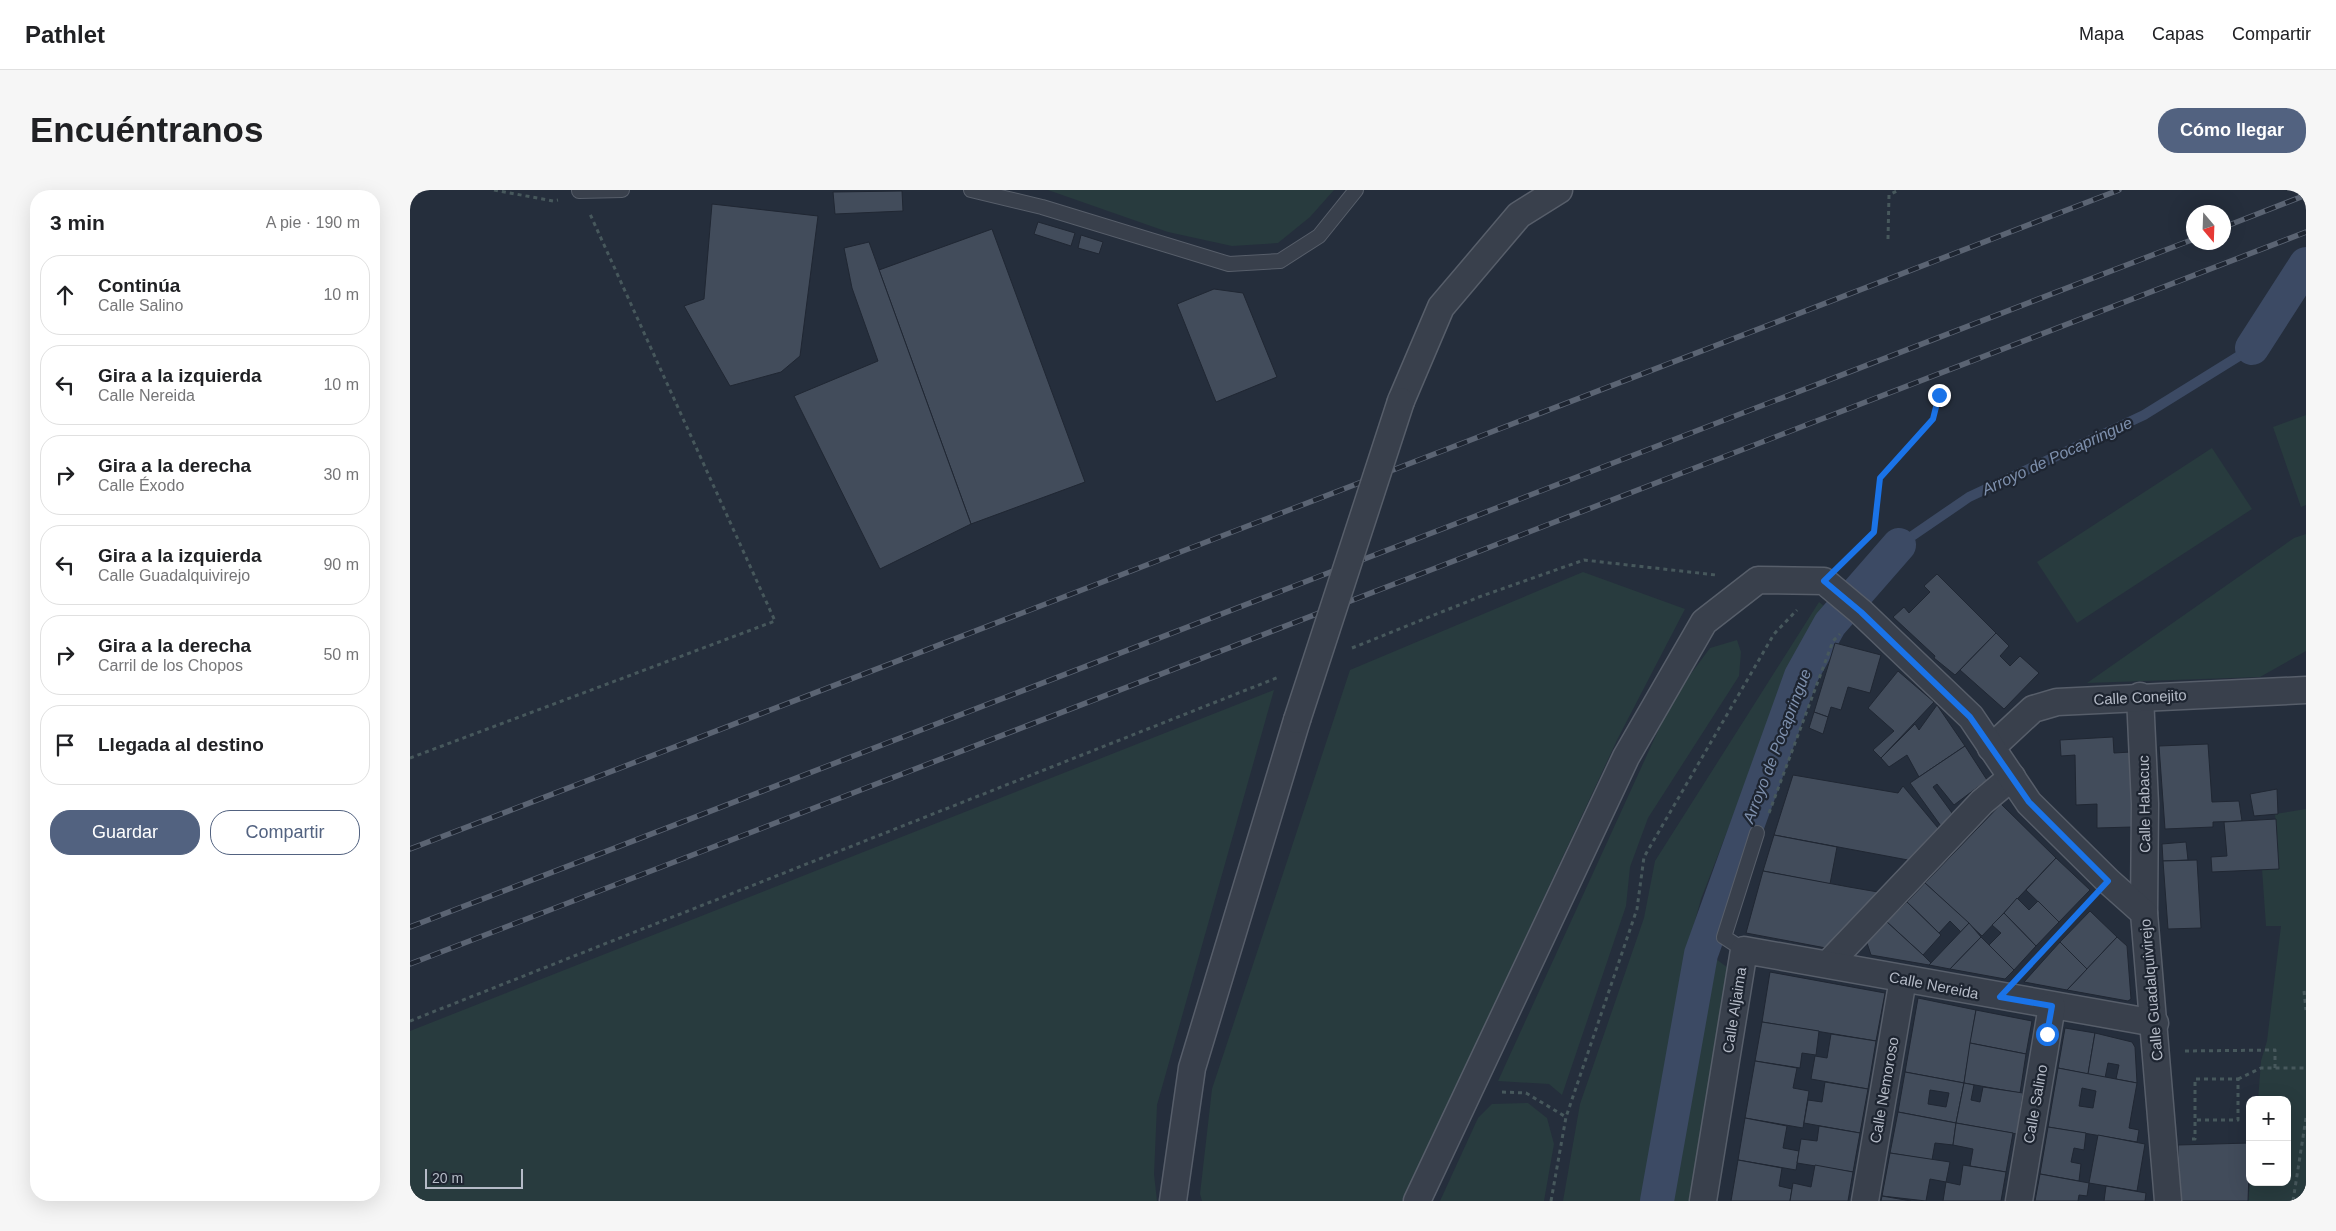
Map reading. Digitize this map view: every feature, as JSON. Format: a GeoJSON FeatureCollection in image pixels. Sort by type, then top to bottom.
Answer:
{"type":"FeatureCollection","features":[{"type":"Feature","properties":{"kind":"street"},"geometry":{"type":"LineString","coordinates":[[1173,1201],[1192,1068],[1297,720],[1401,401],[1441,307],[1519,215],[1560,190]]}},
{"type":"Feature","properties":{"kind":"street"},"geometry":{"type":"LineString","coordinates":[[1417,1201],[1626,757],[1704,622],[1758,580],[1832,588]]}},
{"type":"Feature","properties":{"kind":"street","name":"Calle Guadalquivirejo"},"geometry":{"type":"LineString","coordinates":[[1832,588],[1862,612],[1970,717],[2029,802],[2108,881],[2144,913],[2155,1023],[2168,1201]]}},
{"type":"Feature","properties":{"kind":"street","name":"Calle Conejito"},"geometry":{"type":"LineString","coordinates":[[1991,748],[2033,709],[2057,702],[2140,696],[2306,690]]}},
{"type":"Feature","properties":{"kind":"street","name":"Calle Habacuc"},"geometry":{"type":"LineString","coordinates":[[2140,696],[2145,804],[2144,913]]}},
{"type":"Feature","properties":{"kind":"street"},"geometry":{"type":"LineString","coordinates":[[1828,964],[1982,802],[2012,777]]}},
{"type":"Feature","properties":{"kind":"street","name":"Calle Nereida"},"geometry":{"type":"LineString","coordinates":[[1744,950],[2000,997],[2155,1023]]}},
{"type":"Feature","properties":{"kind":"street","name":"Calle Aljaima"},"geometry":{"type":"LineString","coordinates":[[1703,1201],[1744,950]]}},
{"type":"Feature","properties":{"kind":"street","name":"Calle Nemoroso"},"geometry":{"type":"LineString","coordinates":[[1865,1201],[1903,979]]}},
{"type":"Feature","properties":{"kind":"street","name":"Calle Salino"},"geometry":{"type":"LineString","coordinates":[[2019,1201],[2052,1006]]}},
{"type":"Feature","properties":{"kind":"lane"},"geometry":{"type":"LineString","coordinates":[[579,191],[622,190]]}},
{"type":"Feature","properties":{"kind":"lane"},"geometry":{"type":"LineString","coordinates":[[971,190],[1042,207],[1229,264],[1280,261],[1318,236],[1356,190]]}},
{"type":"Feature","properties":{"kind":"lane","name":"Calle Aljaima"},"geometry":{"type":"LineString","coordinates":[[1744,950],[1724,937],[1757,833]]}},
{"type":"Feature","properties":{"kind":"path"},"geometry":{"type":"LineString","coordinates":[[410,758],[775,621],[579,191],[553,202],[494,190]]}},
{"type":"Feature","properties":{"kind":"path"},"geometry":{"type":"LineString","coordinates":[[1888,239],[1889,195],[1899,190]]}},
{"type":"Feature","properties":{"kind":"path"},"geometry":{"type":"LineString","coordinates":[[1551,1201],[1566,1117],[1637,909],[1644,857],[1774,634],[1832,588],[1874,532],[1880,478],[1933,419],[1939,395]]}},
{"type":"Feature","properties":{"kind":"path"},"geometry":{"type":"LineString","coordinates":[[1344,651],[1479,598],[1584,560],[1758,580]]}},
{"type":"Feature","properties":{"kind":"path"},"geometry":{"type":"LineString","coordinates":[[1757,833],[1767,819],[1833,641],[1862,612]]}},
{"type":"Feature","properties":{"kind":"path"},"geometry":{"type":"LineString","coordinates":[[410,1021],[1280,676]]}},
{"type":"Feature","properties":{"kind":"path"},"geometry":{"type":"LineString","coordinates":[[2000,997],[2108,881]]}},
{"type":"Feature","properties":{"kind":"path"},"geometry":{"type":"LineString","coordinates":[[2304,992],[2306,1010]]}},
{"type":"Feature","properties":{"kind":"path"},"geometry":{"type":"LineString","coordinates":[[2156,1052],[2275,1050],[2275,1068]]}},
{"type":"Feature","properties":{"kind":"path"},"geometry":{"type":"LineString","coordinates":[[2196,1139],[2195,1079],[2238,1079],[2261,1068],[2306,1068]]}},
{"type":"Feature","properties":{"kind":"path"},"geometry":{"type":"LineString","coordinates":[[2195,1120],[2238,1120],[2238,1079]]}},
{"type":"Feature","properties":{"kind":"path"},"geometry":{"type":"LineString","coordinates":[[1468,1092],[1526,1092],[1566,1117]]}},
{"type":"Feature","properties":{"kind":"path"},"geometry":{"type":"LineString","coordinates":[[2293,1201],[2306,1118]]}},
{"type":"Feature","properties":{"kind":"shaded area"},"geometry":{"type":"Polygon","coordinates":[[[1048,190],[1334,190],[1310,217],[1278,243],[1232,246],[1168,232],[1048,190]]]}},
{"type":"Feature","properties":{"kind":"shaded area"},"geometry":{"type":"Polygon","coordinates":[[[2306,415],[2306,505],[2301,507],[2273,427],[2306,415]]]}},
{"type":"Feature","properties":{"kind":"shaded area"},"geometry":{"type":"Polygon","coordinates":[[[2212,448],[2252,509],[2077,623],[2037,562],[2212,448]]]}},
{"type":"Feature","properties":{"kind":"shaded area"},"geometry":{"type":"Polygon","coordinates":[[[2306,534],[2306,651],[2260,677],[2087,683],[2294,538],[2306,534]]]}},
{"type":"Feature","properties":{"kind":"shaded area"},"geometry":{"type":"Polygon","coordinates":[[[1583,572],[1685,609],[1617,740],[1403,1201],[1202,1201],[1200,1194],[1212,1089],[1350,670],[1583,572]]]}},
{"type":"Feature","properties":{"kind":"shaded area"},"geometry":{"type":"Polygon","coordinates":[[[1819,602],[1828,609],[1786,679],[1701,899],[1682,968],[1642,1201],[1563,1201],[1580,1104],[1644,918],[1655,861],[1819,602]]]}},
{"type":"Feature","properties":{"kind":"shaded area"},"geometry":{"type":"Polygon","coordinates":[[[1737,640],[1741,652],[1739,676],[1648,818],[1630,867],[1626,906],[1562,1095],[1549,1084],[1498,1081],[1673,698],[1710,648],[1737,640]]]}},
{"type":"Feature","properties":{"kind":"shaded area"},"geometry":{"type":"Polygon","coordinates":[[[1274,690],[1157,1105],[1154,1174],[1157,1201],[410,1201],[410,1031],[1274,690]]]}},
{"type":"Feature","properties":{"kind":"shaded area"},"geometry":{"type":"Polygon","coordinates":[[[2306,809],[2306,1201],[2248,1201],[2250,1186],[2291,1186],[2291,1096],[2258,1096],[2261,1061],[2267,1041],[2281,926],[2266,926],[2262,869],[2279,868],[2275,814],[2306,809]]]}},
{"type":"Feature","properties":{"kind":"shaded area"},"geometry":{"type":"Polygon","coordinates":[[[1713,957],[1731,970],[1690,1201],[1670,1201],[1713,957]]]}},
{"type":"Feature","properties":{"kind":"shaded area"},"geometry":{"type":"Polygon","coordinates":[[[1528,1103],[1547,1118],[1554,1144],[1544,1201],[1440,1201],[1478,1118],[1492,1104],[1528,1103]]]}},
{"type":"Feature","properties":{"kind":"building"},"geometry":{"type":"Polygon","coordinates":[[[902,191],[903,211],[835,214],[833,192],[902,191]]]}},
{"type":"Feature","properties":{"kind":"building"},"geometry":{"type":"Polygon","coordinates":[[[712,204],[818,216],[800,356],[781,372],[730,386],[684,306],[704,299],[712,204]]]}},
{"type":"Feature","properties":{"kind":"building"},"geometry":{"type":"Polygon","coordinates":[[[1038,222],[1075,233],[1071,246],[1034,234],[1038,222]]]}},
{"type":"Feature","properties":{"kind":"building"},"geometry":{"type":"Polygon","coordinates":[[[992,229],[1085,482],[971,524],[879,270],[992,229]]]}},
{"type":"Feature","properties":{"kind":"building"},"geometry":{"type":"Polygon","coordinates":[[[1081,235],[1103,242],[1099,254],[1078,248],[1081,235]]]}},
{"type":"Feature","properties":{"kind":"building"},"geometry":{"type":"Polygon","coordinates":[[[869,242],[971,524],[880,569],[794,396],[878,361],[852,288],[844,248],[869,242]]]}},
{"type":"Feature","properties":{"kind":"building"},"geometry":{"type":"Polygon","coordinates":[[[1214,289],[1243,293],[1277,377],[1216,402],[1177,304],[1214,289]]]}},
{"type":"Feature","properties":{"kind":"building"},"geometry":{"type":"Polygon","coordinates":[[[1937,574],[1996,633],[1955,675],[1934,658],[1935,656],[1893,617],[1904,607],[1909,613],[1930,592],[1924,586],[1937,574]]]}},
{"type":"Feature","properties":{"kind":"building"},"geometry":{"type":"Polygon","coordinates":[[[1996,633],[2009,646],[2000,656],[2010,666],[2020,656],[2039,673],[2004,709],[1960,670],[1996,633]]]}},
{"type":"Feature","properties":{"kind":"building"},"geometry":{"type":"Polygon","coordinates":[[[1835,643],[1881,655],[1870,693],[1848,687],[1841,710],[1831,707],[1828,717],[1814,712],[1835,643]]]}},
{"type":"Feature","properties":{"kind":"building"},"geometry":{"type":"Polygon","coordinates":[[[1898,671],[1934,702],[1881,758],[1873,750],[1894,731],[1868,708],[1898,671]]]}},
{"type":"Feature","properties":{"kind":"building"},"geometry":{"type":"Polygon","coordinates":[[[1937,705],[1965,746],[1919,777],[1907,755],[1889,767],[1881,758],[1915,724],[1919,730],[1937,705]]]}},
{"type":"Feature","properties":{"kind":"building"},"geometry":{"type":"Polygon","coordinates":[[[1814,712],[1828,717],[1823,734],[1809,728],[1814,712]]]}},
{"type":"Feature","properties":{"kind":"building"},"geometry":{"type":"Polygon","coordinates":[[[2113,737],[2114,753],[2131,752],[2132,827],[2097,828],[2097,804],[2076,805],[2075,755],[2061,756],[2060,740],[2113,737]]]}},
{"type":"Feature","properties":{"kind":"building"},"geometry":{"type":"Polygon","coordinates":[[[2208,744],[2212,802],[2239,801],[2242,821],[2213,822],[2213,827],[2165,829],[2159,746],[2208,744]]]}},
{"type":"Feature","properties":{"kind":"building"},"geometry":{"type":"Polygon","coordinates":[[[1965,746],[1987,780],[1954,805],[1937,784],[1933,787],[1952,813],[1941,826],[1910,783],[1965,746]]]}},
{"type":"Feature","properties":{"kind":"building"},"geometry":{"type":"Polygon","coordinates":[[[1793,775],[1898,793],[1903,786],[1938,828],[1908,860],[1774,835],[1793,775]]]}},
{"type":"Feature","properties":{"kind":"building"},"geometry":{"type":"Polygon","coordinates":[[[2277,789],[2278,814],[2254,816],[2250,794],[2277,789]]]}},
{"type":"Feature","properties":{"kind":"building"},"geometry":{"type":"Polygon","coordinates":[[[2001,804],[2056,858],[1982,936],[1925,883],[2001,804]]]}},
{"type":"Feature","properties":{"kind":"building"},"geometry":{"type":"Polygon","coordinates":[[[2276,819],[2279,869],[2212,872],[2211,857],[2227,856],[2224,822],[2276,819]]]}},
{"type":"Feature","properties":{"kind":"building"},"geometry":{"type":"Polygon","coordinates":[[[1774,835],[1837,847],[1830,884],[1763,871],[1774,835]]]}},
{"type":"Feature","properties":{"kind":"building"},"geometry":{"type":"Polygon","coordinates":[[[2186,842],[2188,860],[2163,861],[2162,844],[2186,842]]]}},
{"type":"Feature","properties":{"kind":"building"},"geometry":{"type":"Polygon","coordinates":[[[2056,858],[2090,890],[2059,922],[2026,890],[2056,858]]]}},
{"type":"Feature","properties":{"kind":"building"},"geometry":{"type":"Polygon","coordinates":[[[2197,860],[2201,928],[2168,929],[2163,861],[2197,860]]]}},
{"type":"Feature","properties":{"kind":"building"},"geometry":{"type":"Polygon","coordinates":[[[1763,871],[1878,892],[1826,948],[1746,933],[1763,871]]]}},
{"type":"Feature","properties":{"kind":"building"},"geometry":{"type":"Polygon","coordinates":[[[1925,883],[1969,923],[1961,932],[1950,921],[1939,933],[1907,902],[1925,883]]]}},
{"type":"Feature","properties":{"kind":"building"},"geometry":{"type":"Polygon","coordinates":[[[2017,898],[2029,910],[2038,901],[2059,922],[2036,946],[2004,913],[2017,898]]]}},
{"type":"Feature","properties":{"kind":"building"},"geometry":{"type":"Polygon","coordinates":[[[1907,902],[1941,935],[1923,955],[1887,922],[1907,902]]]}},
{"type":"Feature","properties":{"kind":"building"},"geometry":{"type":"Polygon","coordinates":[[[2090,911],[2117,937],[2087,969],[2060,942],[2090,911]]]}},
{"type":"Feature","properties":{"kind":"building"},"geometry":{"type":"Polygon","coordinates":[[[2004,913],[2036,946],[2014,970],[1989,945],[2001,933],[1992,925],[2004,913]]]}},
{"type":"Feature","properties":{"kind":"building"},"geometry":{"type":"Polygon","coordinates":[[[1887,922],[1931,963],[1929,965],[1871,955],[1867,943],[1887,922]]]}},
{"type":"Feature","properties":{"kind":"building"},"geometry":{"type":"Polygon","coordinates":[[[1969,923],[1981,937],[1950,969],[1929,965],[1969,923]]]}},
{"type":"Feature","properties":{"kind":"building"},"geometry":{"type":"Polygon","coordinates":[[[1981,937],[2014,970],[2005,979],[1950,969],[1981,937]]]}},
{"type":"Feature","properties":{"kind":"building"},"geometry":{"type":"Polygon","coordinates":[[[2117,937],[2127,946],[2131,999],[2128,1001],[2067,990],[2117,937]]]}},
{"type":"Feature","properties":{"kind":"building"},"geometry":{"type":"Polygon","coordinates":[[[2060,942],[2087,969],[2067,990],[2024,982],[2060,942]]]}},
{"type":"Feature","properties":{"kind":"building"},"geometry":{"type":"Polygon","coordinates":[[[1770,972],[1885,993],[1876,1041],[1762,1022],[1770,972]]]}},
{"type":"Feature","properties":{"kind":"building"},"geometry":{"type":"Polygon","coordinates":[[[1918,998],[1976,1010],[1964,1083],[1905,1072],[1918,998]]]}},
{"type":"Feature","properties":{"kind":"building"},"geometry":{"type":"Polygon","coordinates":[[[1976,1010],[2032,1021],[2026,1054],[1970,1043],[1976,1010]]]}},
{"type":"Feature","properties":{"kind":"building"},"geometry":{"type":"Polygon","coordinates":[[[1762,1022],[1819,1031],[1816,1055],[1802,1053],[1800,1068],[1755,1061],[1762,1022]]]}},
{"type":"Feature","properties":{"kind":"building"},"geometry":{"type":"Polygon","coordinates":[[[2065,1028],[2095,1033],[2088,1074],[2058,1068],[2065,1028]]]}},
{"type":"Feature","properties":{"kind":"building"},"geometry":{"type":"Polygon","coordinates":[[[2095,1033],[2132,1042],[2135,1047],[2137,1083],[2116,1079],[2119,1065],[2108,1063],[2105,1078],[2088,1074],[2095,1033]]]}},
{"type":"Feature","properties":{"kind":"building"},"geometry":{"type":"Polygon","coordinates":[[[1831,1034],[1876,1041],[1868,1089],[1811,1079],[1815,1056],[1827,1058],[1831,1034]]]}},
{"type":"Feature","properties":{"kind":"building"},"geometry":{"type":"Polygon","coordinates":[[[1970,1043],[2026,1054],[2020,1093],[1964,1083],[1970,1043]]]}},
{"type":"Feature","properties":{"kind":"building"},"geometry":{"type":"Polygon","coordinates":[[[1755,1061],[1797,1068],[1793,1088],[1809,1091],[1803,1128],[1745,1118],[1755,1061]]]}},
{"type":"Feature","properties":{"kind":"building"},"geometry":{"type":"Polygon","coordinates":[[[2058,1068],[2137,1083],[2129,1128],[2139,1130],[2137,1142],[2048,1127],[2058,1068]],[[2082,1088],[2079,1106],[2093,1108],[2096,1091],[2082,1088]]]}},
{"type":"Feature","properties":{"kind":"building"},"geometry":{"type":"Polygon","coordinates":[[[1905,1072],[1964,1083],[1956,1123],[1898,1112],[1905,1072]],[[1930,1090],[1928,1104],[1946,1107],[1949,1093],[1930,1090]]]}},
{"type":"Feature","properties":{"kind":"building"},"geometry":{"type":"Polygon","coordinates":[[[1825,1082],[1868,1089],[1860,1133],[1804,1123],[1808,1100],[1822,1102],[1825,1082]]]}},
{"type":"Feature","properties":{"kind":"building"},"geometry":{"type":"Polygon","coordinates":[[[1964,1083],[1974,1085],[1971,1100],[1980,1102],[1983,1087],[2023,1093],[2017,1134],[1956,1123],[1964,1083]]]}},
{"type":"Feature","properties":{"kind":"building"},"geometry":{"type":"Polygon","coordinates":[[[1898,1112],[1956,1123],[1953,1145],[1935,1143],[1932,1160],[1890,1153],[1898,1112]]]}},
{"type":"Feature","properties":{"kind":"building"},"geometry":{"type":"Polygon","coordinates":[[[1745,1118],[1787,1126],[1783,1148],[1799,1151],[1796,1170],[1738,1160],[1745,1118]]]}},
{"type":"Feature","properties":{"kind":"building"},"geometry":{"type":"Polygon","coordinates":[[[1956,1123],[2013,1133],[2006,1172],[1970,1166],[1973,1149],[1953,1145],[1956,1123]]]}},
{"type":"Feature","properties":{"kind":"building"},"geometry":{"type":"Polygon","coordinates":[[[1819,1126],[1860,1133],[1853,1172],[1797,1163],[1801,1139],[1817,1141],[1819,1126]]]}},
{"type":"Feature","properties":{"kind":"building"},"geometry":{"type":"Polygon","coordinates":[[[2048,1127],[2086,1133],[2084,1150],[2074,1148],[2071,1162],[2081,1164],[2079,1181],[2040,1174],[2048,1127]]]}},
{"type":"Feature","properties":{"kind":"building"},"geometry":{"type":"Polygon","coordinates":[[[2098,1135],[2145,1144],[2137,1191],[2089,1183],[2098,1135]]]}},
{"type":"Feature","properties":{"kind":"building"},"geometry":{"type":"Polygon","coordinates":[[[2246,1143],[2248,1201],[2180,1201],[2178,1145],[2246,1143]]]}},
{"type":"Feature","properties":{"kind":"building"},"geometry":{"type":"Polygon","coordinates":[[[1890,1153],[1950,1162],[1946,1182],[1930,1179],[1926,1201],[1882,1196],[1890,1153]]]}},
{"type":"Feature","properties":{"kind":"building"},"geometry":{"type":"Polygon","coordinates":[[[1738,1160],[1782,1168],[1779,1186],[1792,1189],[1790,1201],[1731,1201],[1738,1160]]]}},
{"type":"Feature","properties":{"kind":"building"},"geometry":{"type":"Polygon","coordinates":[[[1815,1165],[1853,1172],[1848,1201],[1790,1201],[1793,1183],[1811,1187],[1815,1165]]]}},
{"type":"Feature","properties":{"kind":"building"},"geometry":{"type":"Polygon","coordinates":[[[1963,1165],[2006,1172],[2001,1201],[1943,1201],[1946,1182],[1960,1185],[1963,1165]]]}},
{"type":"Feature","properties":{"kind":"building"},"geometry":{"type":"Polygon","coordinates":[[[2040,1174],[2089,1183],[2087,1196],[2079,1195],[2078,1201],[2035,1201],[2040,1174]]]}},
{"type":"Feature","properties":{"kind":"building"},"geometry":{"type":"Polygon","coordinates":[[[2106,1186],[2146,1193],[2145,1201],[2104,1201],[2106,1186]]]}},
{"type":"Feature","properties":{"kind":"building"},"geometry":{"type":"Polygon","coordinates":[[[1882,1196],[1911,1201],[1881,1201],[1882,1196]]]}},
{"type":"Feature","properties":{"kind":"waterway","name":"Arroyo de Pocapringue"},"geometry":{"type":"LineString","coordinates":[[2252,348],[2306,264]]}},
{"type":"Feature","properties":{"kind":"waterway","name":"Arroyo de Pocapringue"},"geometry":{"type":"LineString","coordinates":[[1899,545],[1969,497],[2144,415],[2252,348]]}},
{"type":"Feature","properties":{"kind":"waterway","name":"Arroyo de Pocapringue"},"geometry":{"type":"LineString","coordinates":[[1657,1201],[1701,954],[1801,676],[1830,624],[1899,545]]}},
{"type":"Feature","properties":{"kind":"railway"},"geometry":{"type":"LineString","coordinates":[[410,849],[2119,190]]}},
{"type":"Feature","properties":{"kind":"railway"},"geometry":{"type":"LineString","coordinates":[[2231,224],[2306,195]]}},
{"type":"Feature","properties":{"kind":"railway"},"geometry":{"type":"LineString","coordinates":[[410,964],[2306,232]]}},
{"type":"Feature","properties":{"kind":"railway"},"geometry":{"type":"LineString","coordinates":[[410,927],[2186,242]]}},
{"type":"Feature","properties":{"kind":"route"},"geometry":{"type":"LineString","coordinates":[[1939,395],[1933,419],[1880,478],[1874,532],[1824,581],[1861,612],[1970,717],[2029,802],[2108,881],[2000,997],[2052,1006],[2047,1034]]}}]}
